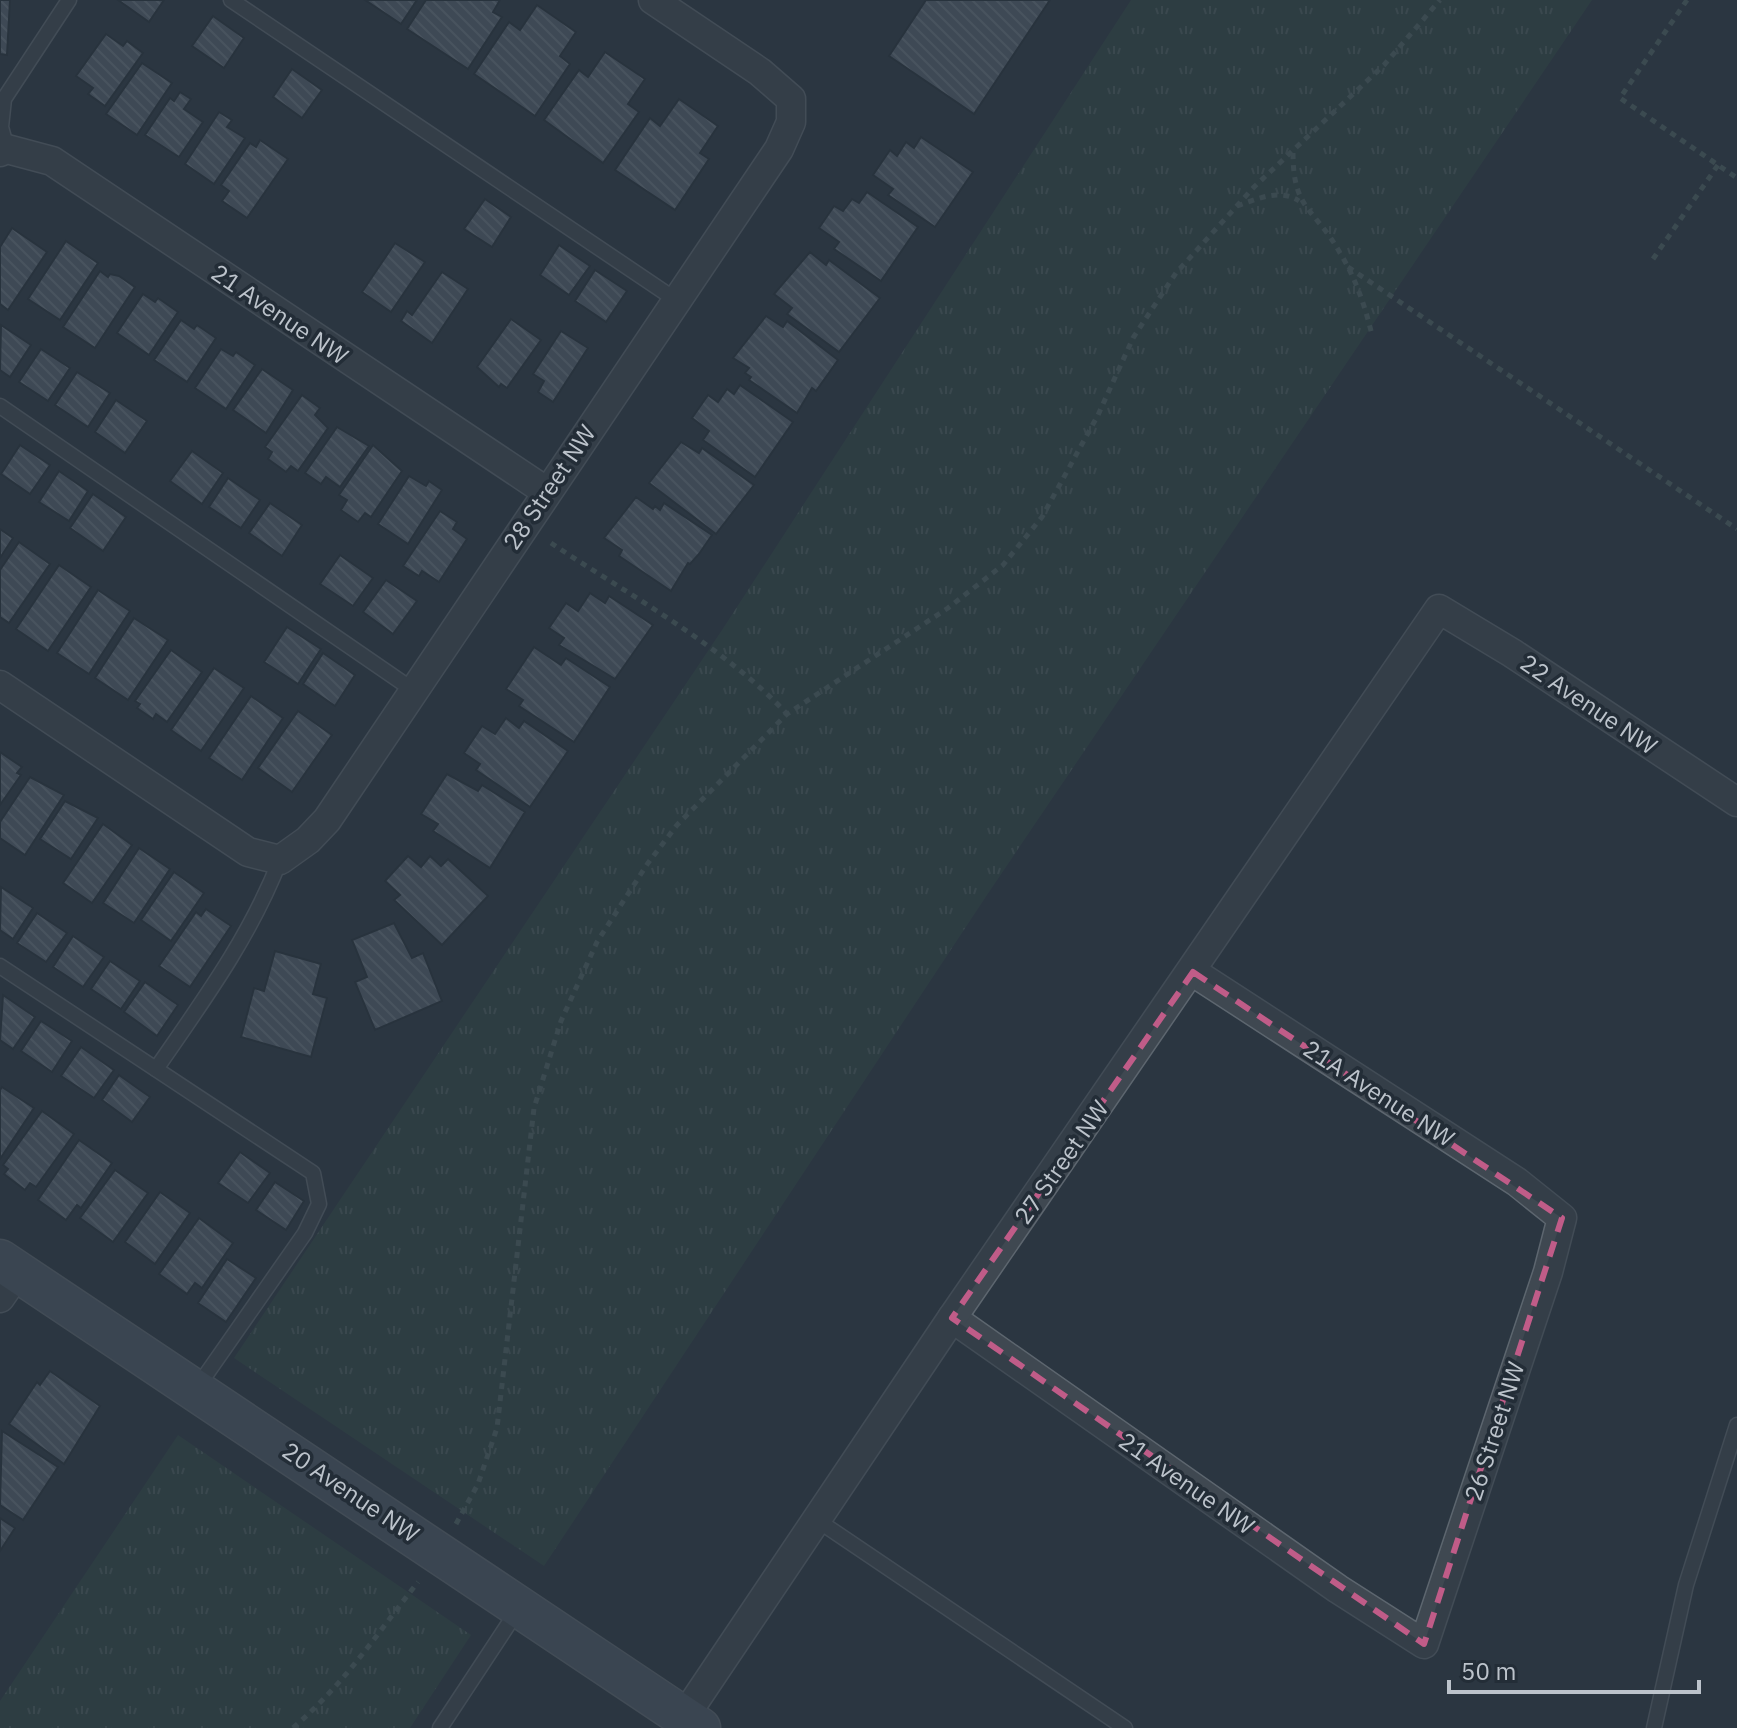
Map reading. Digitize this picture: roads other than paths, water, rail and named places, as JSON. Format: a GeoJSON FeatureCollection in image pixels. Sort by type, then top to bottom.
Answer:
{"type":"FeatureCollection","features":[{"type":"Feature","properties":{"kind":"street","name":"28 Street NW"},"geometry":{"type":"LineString","coordinates":[[280,860],[308,840],[327,820],[523,524],[779,149],[791,122],[791,99],[760,72],[653,0]]}},
{"type":"Feature","properties":{"kind":"street","name":"21 Avenue NW"},"geometry":{"type":"LineString","coordinates":[[3,150],[52,161],[547,492]]}},
{"type":"Feature","properties":{"kind":"street","name":"22 Avenue NW"},"geometry":{"type":"LineString","coordinates":[[1439,609],[1512,653],[1737,802]]}},
{"type":"Feature","properties":{"kind":"street","name":"27 Street NW"},"geometry":{"type":"LineString","coordinates":[[692,1722],[817,1520],[952,1318],[1193,972],[1439,609]]}},
{"type":"Feature","properties":{"kind":"street"},"geometry":{"type":"LineString","coordinates":[[0,685],[248,852],[280,860]]}},
{"type":"Feature","properties":{"kind":"street","name":"21A Avenue NW"},"geometry":{"type":"LineString","coordinates":[[1193,972],[1517,1182],[1562,1218]]}},
{"type":"Feature","properties":{"kind":"street","name":"26 Street NW"},"geometry":{"type":"LineString","coordinates":[[1424,1644],[1562,1218]]}},
{"type":"Feature","properties":{"kind":"street","name":"20 Avenue NW"},"geometry":{"type":"LineString","coordinates":[[6,1277],[196,1389],[692,1722]]}},
{"type":"Feature","properties":{"kind":"street","name":"21 Avenue NW"},"geometry":{"type":"LineString","coordinates":[[952,1318],[1338,1589],[1424,1644]]}},
{"type":"Feature","properties":{"kind":"lane"},"geometry":{"type":"LineString","coordinates":[[3,150],[1,127],[4,99],[69,0]]}},
{"type":"Feature","properties":{"kind":"lane"},"geometry":{"type":"LineString","coordinates":[[231,0],[676,300]]}},
{"type":"Feature","properties":{"kind":"lane"},"geometry":{"type":"LineString","coordinates":[[0,406],[413,690]]}},
{"type":"Feature","properties":{"kind":"lane"},"geometry":{"type":"LineString","coordinates":[[156,1069],[221,976],[261,910],[280,860]]}},
{"type":"Feature","properties":{"kind":"lane"},"geometry":{"type":"LineString","coordinates":[[0,966],[313,1173],[319,1204],[305,1233],[196,1389]]}},
{"type":"Feature","properties":{"kind":"lane"},"geometry":{"type":"LineString","coordinates":[[1654,1728],[1686,1585],[1737,1425]]}},
{"type":"Feature","properties":{"kind":"lane"},"geometry":{"type":"LineString","coordinates":[[817,1520],[1125,1728]]}},
{"type":"Feature","properties":{"kind":"lane"},"geometry":{"type":"LineString","coordinates":[[440,1728],[521,1605]]}}]}
